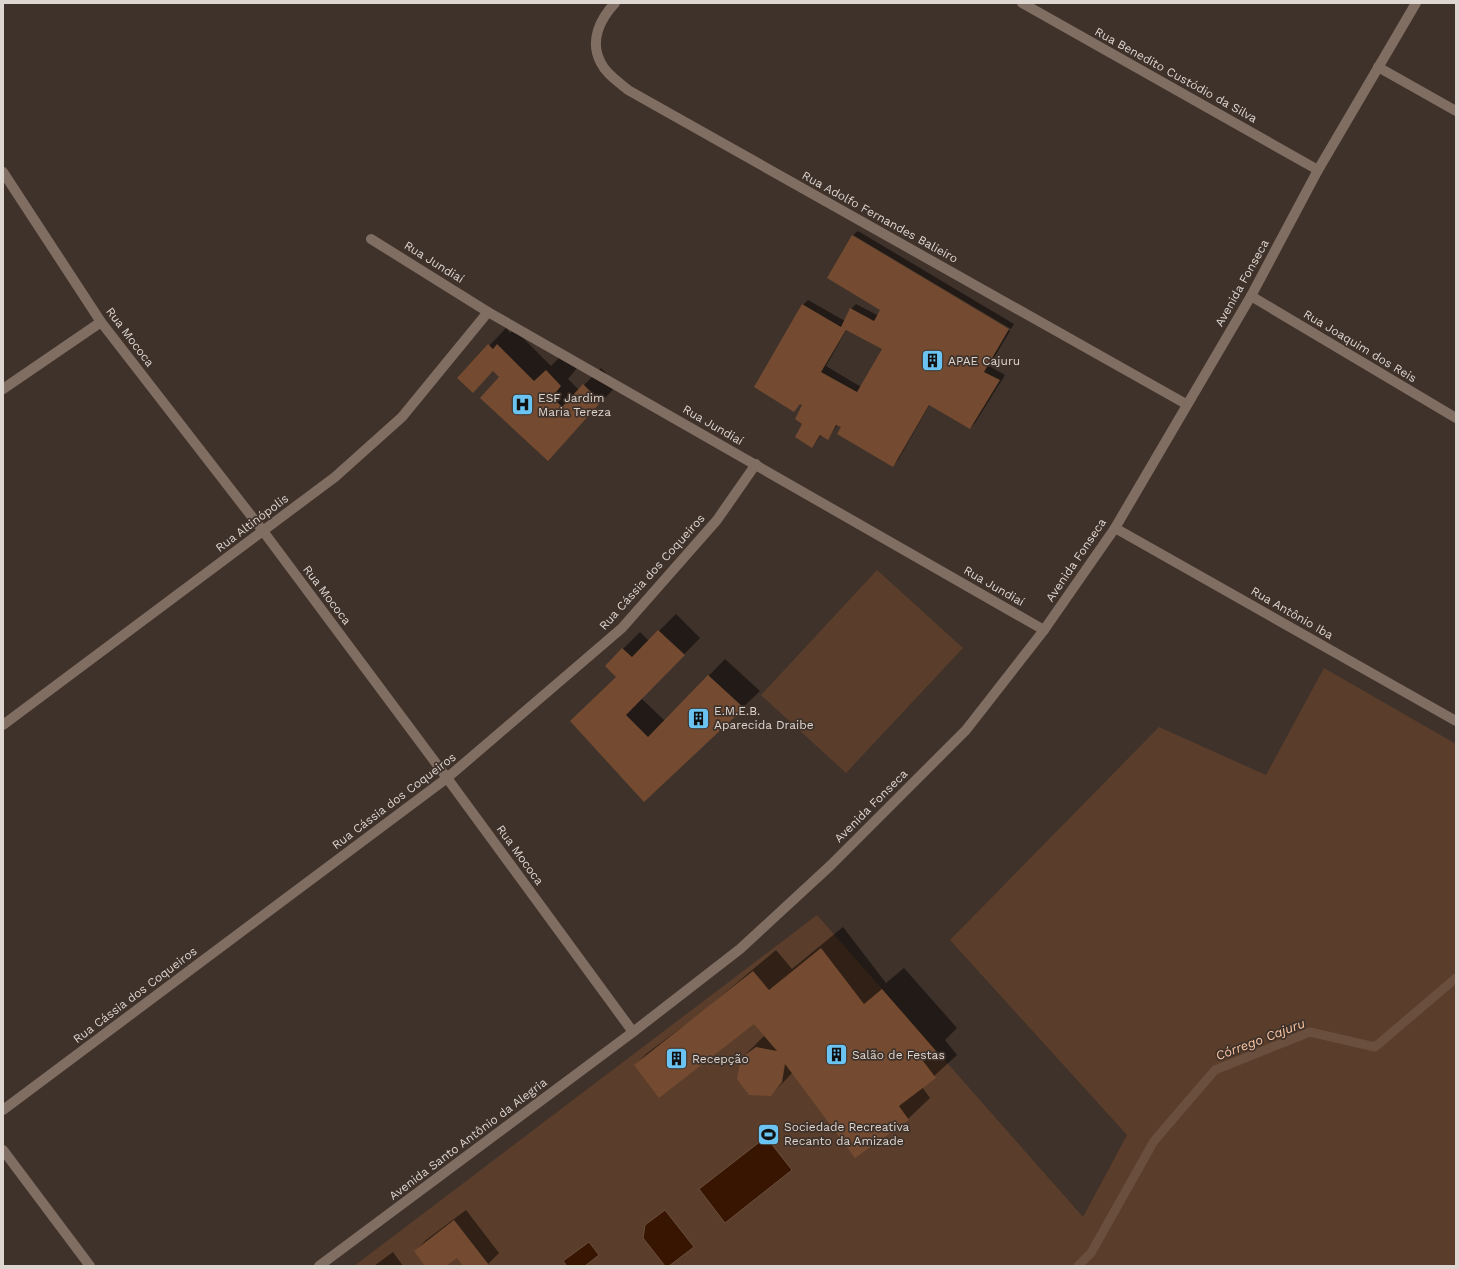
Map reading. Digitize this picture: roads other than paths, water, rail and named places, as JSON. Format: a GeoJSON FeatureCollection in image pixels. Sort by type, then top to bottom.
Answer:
{"type":"FeatureCollection","features":[{"type":"Feature","properties":{"kind":"street","name":"Rua Adolfo Fernandes Balieiro"},"geometry":{"type":"LineString","coordinates":[[615,3],[598,26],[596,46],[601,64],[610,75],[628,90],[1186,404]]}},
{"type":"Feature","properties":{"kind":"street","name":"Rua Benedito Custódio da Silva"},"geometry":{"type":"LineString","coordinates":[[1022,3],[1318,170]]}},
{"type":"Feature","properties":{"kind":"street","name":"Avenida Fonseca"},"geometry":{"type":"LineString","coordinates":[[633,1032],[740,949],[831,865],[966,730],[1044,630],[1115,528],[1250,296],[1318,170],[1416,3]]}},
{"type":"Feature","properties":{"kind":"street"},"geometry":{"type":"LineString","coordinates":[[1378,67],[1456,112]]}},
{"type":"Feature","properties":{"kind":"street","name":"Rua Mococa"},"geometry":{"type":"LineString","coordinates":[[3,172],[101,322],[264,531],[633,1032]]}},
{"type":"Feature","properties":{"kind":"street","name":"Rua Jundiaí"},"geometry":{"type":"LineString","coordinates":[[371,239],[488,312],[1044,630]]}},
{"type":"Feature","properties":{"kind":"street","name":"Rua Joaquim dos Reis"},"geometry":{"type":"LineString","coordinates":[[1250,296],[1456,418]]}},
{"type":"Feature","properties":{"kind":"street","name":"Rua Altinópolis"},"geometry":{"type":"LineString","coordinates":[[3,725],[335,477],[402,418],[488,312]]}},
{"type":"Feature","properties":{"kind":"street"},"geometry":{"type":"LineString","coordinates":[[3,389],[101,322]]}},
{"type":"Feature","properties":{"kind":"street","name":"Rua Cássia dos Coqueiros"},"geometry":{"type":"LineString","coordinates":[[3,1110],[447,778],[622,628],[717,520],[756,464]]}},
{"type":"Feature","properties":{"kind":"street","name":"Rua Antônio Iba"},"geometry":{"type":"LineString","coordinates":[[1115,528],[1456,721]]}},
{"type":"Feature","properties":{"kind":"street","name":"Avenida Santo Antônio da Alegria"},"geometry":{"type":"LineString","coordinates":[[319,1266],[633,1032]]}},
{"type":"Feature","properties":{"kind":"street"},"geometry":{"type":"LineString","coordinates":[[3,1150],[90,1266]]}},
{"type":"Feature","properties":{"kind":"waterway","name":"Córrego Cajuru"},"geometry":{"type":"LineString","coordinates":[[1078,1266],[1091,1253],[1154,1141],[1215,1070],[1310,1032],[1375,1047],[1456,978]]}},
{"type":"Feature","properties":{"kind":"place","name":"APAE Cajuru"},"geometry":{"type":"Point","coordinates":[933,361]}},
{"type":"Feature","properties":{"kind":"place","name":"ESF Jardim Maria Tereza"},"geometry":{"type":"Point","coordinates":[523,405]}},
{"type":"Feature","properties":{"kind":"place","name":"E.M.E.B. Aparecida Draibe"},"geometry":{"type":"Point","coordinates":[699,718]}},
{"type":"Feature","properties":{"kind":"place","name":"Salão de Festas"},"geometry":{"type":"Point","coordinates":[837,1055]}},
{"type":"Feature","properties":{"kind":"place","name":"Recepção"},"geometry":{"type":"Point","coordinates":[676,1059]}},
{"type":"Feature","properties":{"kind":"place","name":"Sociedade Recreativa Recanto da Amizade"},"geometry":{"type":"Point","coordinates":[769,1134]}}]}
